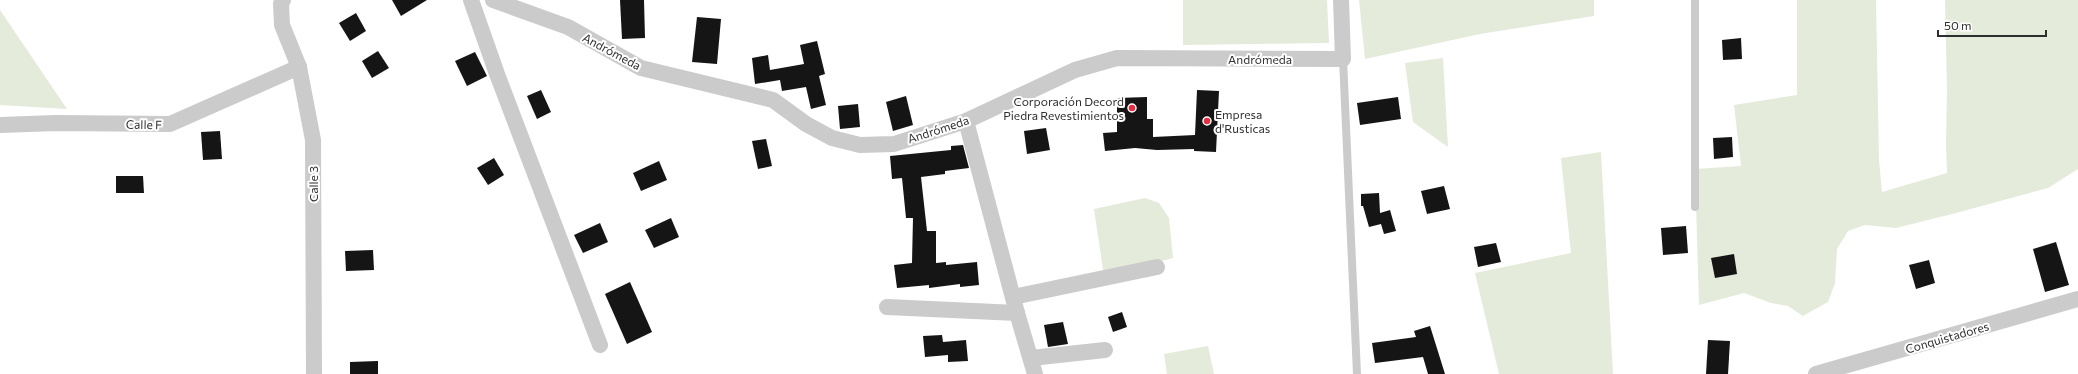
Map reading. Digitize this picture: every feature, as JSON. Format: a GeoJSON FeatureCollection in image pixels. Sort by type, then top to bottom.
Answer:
{"type":"FeatureCollection","features":[{"type":"Feature","properties":{"kind":"street","name":"Calle 3"},"geometry":{"type":"LineString","coordinates":[[283,0],[281,4],[282,25],[299,67],[313,140],[314,374]]}},
{"type":"Feature","properties":{"kind":"street"},"geometry":{"type":"LineString","coordinates":[[470,0],[600,345]]}},
{"type":"Feature","properties":{"kind":"street","name":"Andrómeda"},"geometry":{"type":"LineString","coordinates":[[493,0],[568,27],[641,68],[773,100],[806,124],[832,138],[860,145],[894,144],[966,121],[1075,70],[1116,58],[1343,59]]}},
{"type":"Feature","properties":{"kind":"street"},"geometry":{"type":"LineString","coordinates":[[1341,0],[1343,59]]}},
{"type":"Feature","properties":{"kind":"street","name":"Calle F"},"geometry":{"type":"LineString","coordinates":[[0,125],[56,123],[170,124],[299,67]]}},
{"type":"Feature","properties":{"kind":"street"},"geometry":{"type":"LineString","coordinates":[[966,121],[1017,313],[1035,374]]}},
{"type":"Feature","properties":{"kind":"street"},"geometry":{"type":"LineString","coordinates":[[1013,297],[1157,267]]}},
{"type":"Feature","properties":{"kind":"street","name":"Conquistadores"},"geometry":{"type":"LineString","coordinates":[[1816,374],[2078,299]]}},
{"type":"Feature","properties":{"kind":"street"},"geometry":{"type":"LineString","coordinates":[[887,307],[1017,313]]}},
{"type":"Feature","properties":{"kind":"street"},"geometry":{"type":"LineString","coordinates":[[1031,358],[1105,350]]}},
{"type":"Feature","properties":{"kind":"lane"},"geometry":{"type":"LineString","coordinates":[[1695,0],[1695,206]]}},
{"type":"Feature","properties":{"kind":"lane"},"geometry":{"type":"LineString","coordinates":[[1343,59],[1357,374]]}},
{"type":"Feature","properties":{"kind":"green space"},"geometry":{"type":"Polygon","coordinates":[[[1183,0],[1327,0],[1329,43],[1183,45],[1183,0]]]}},
{"type":"Feature","properties":{"kind":"green space"},"geometry":{"type":"Polygon","coordinates":[[[1359,0],[1594,0],[1594,16],[1480,34],[1365,59],[1359,0]]]}},
{"type":"Feature","properties":{"kind":"green space"},"geometry":{"type":"Polygon","coordinates":[[[1797,0],[1876,0],[1879,160],[1882,192],[1947,173],[1945,0],[2078,0],[2078,169],[2048,188],[1956,213],[1896,228],[1865,225],[1848,231],[1837,249],[1835,283],[1828,302],[1803,316],[1788,306],[1771,303],[1744,293],[1699,305],[1695,169],[1741,166],[1734,105],[1797,95],[1797,0]]]}},
{"type":"Feature","properties":{"kind":"green space"},"geometry":{"type":"Polygon","coordinates":[[[0,10],[67,109],[0,105],[0,10]]]}},
{"type":"Feature","properties":{"kind":"green space"},"geometry":{"type":"Polygon","coordinates":[[[1443,58],[1448,147],[1413,122],[1405,63],[1443,58]]]}},
{"type":"Feature","properties":{"kind":"green space"},"geometry":{"type":"Polygon","coordinates":[[[1601,152],[1613,374],[1499,374],[1475,273],[1571,253],[1561,158],[1601,152]]]}},
{"type":"Feature","properties":{"kind":"green space"},"geometry":{"type":"Polygon","coordinates":[[[1145,198],[1159,203],[1169,218],[1173,258],[1104,276],[1094,209],[1145,198]]]}},
{"type":"Feature","properties":{"kind":"green space"},"geometry":{"type":"Polygon","coordinates":[[[1208,346],[1214,374],[1167,374],[1164,354],[1208,346]]]}},
{"type":"Feature","properties":{"kind":"building"},"geometry":{"type":"Polygon","coordinates":[[[392,0],[427,0],[401,16],[392,0]]]}},
{"type":"Feature","properties":{"kind":"building"},"geometry":{"type":"Polygon","coordinates":[[[620,0],[644,0],[645,38],[622,39],[620,0]]]}},
{"type":"Feature","properties":{"kind":"building"},"geometry":{"type":"Polygon","coordinates":[[[356,13],[366,31],[350,41],[339,23],[356,13]]]}},
{"type":"Feature","properties":{"kind":"building"},"geometry":{"type":"Polygon","coordinates":[[[697,17],[721,19],[717,64],[692,62],[697,17]]]}},
{"type":"Feature","properties":{"kind":"building"},"geometry":{"type":"Polygon","coordinates":[[[1741,38],[1742,59],[1723,60],[1722,40],[1741,38]]]}},
{"type":"Feature","properties":{"kind":"building"},"geometry":{"type":"Polygon","coordinates":[[[817,41],[825,74],[819,76],[826,105],[811,109],[806,87],[782,91],[780,80],[755,84],[752,58],[768,55],[770,70],[804,64],[800,45],[817,41]]]}},
{"type":"Feature","properties":{"kind":"building"},"geometry":{"type":"Polygon","coordinates":[[[378,51],[389,68],[372,78],[362,61],[378,51]]]}},
{"type":"Feature","properties":{"kind":"building"},"geometry":{"type":"Polygon","coordinates":[[[475,52],[487,76],[467,86],[455,61],[475,52]]]}},
{"type":"Feature","properties":{"kind":"building"},"geometry":{"type":"Polygon","coordinates":[[[541,90],[551,112],[537,119],[527,96],[541,90]]]}},
{"type":"Feature","properties":{"kind":"building"},"geometry":{"type":"Polygon","coordinates":[[[1197,90],[1219,91],[1216,152],[1194,151],[1194,149],[1157,150],[1135,148],[1105,151],[1103,133],[1117,132],[1117,98],[1147,97],[1147,119],[1153,119],[1153,137],[1195,135],[1197,90]]]}},
{"type":"Feature","properties":{"kind":"building"},"geometry":{"type":"Polygon","coordinates":[[[906,96],[913,125],[893,131],[886,102],[906,96]]]}},
{"type":"Feature","properties":{"kind":"building"},"geometry":{"type":"Polygon","coordinates":[[[1398,97],[1401,119],[1360,125],[1357,103],[1398,97]]]}},
{"type":"Feature","properties":{"kind":"building"},"geometry":{"type":"Polygon","coordinates":[[[858,104],[860,127],[840,129],[838,106],[858,104]]]}},
{"type":"Feature","properties":{"kind":"building"},"geometry":{"type":"Polygon","coordinates":[[[1046,128],[1050,150],[1027,154],[1024,131],[1046,128]]]}},
{"type":"Feature","properties":{"kind":"building"},"geometry":{"type":"Polygon","coordinates":[[[220,131],[222,159],[203,160],[201,132],[220,131]]]}},
{"type":"Feature","properties":{"kind":"building"},"geometry":{"type":"Polygon","coordinates":[[[1732,137],[1733,157],[1714,159],[1713,138],[1732,137]]]}},
{"type":"Feature","properties":{"kind":"building"},"geometry":{"type":"Polygon","coordinates":[[[766,139],[772,166],[758,169],[752,141],[766,139]]]}},
{"type":"Feature","properties":{"kind":"building"},"geometry":{"type":"Polygon","coordinates":[[[963,145],[969,168],[945,171],[945,174],[921,177],[927,231],[936,231],[936,263],[946,262],[946,265],[977,262],[979,285],[960,287],[960,284],[929,288],[929,285],[897,288],[894,265],[912,263],[913,218],[906,218],[902,178],[892,179],[890,156],[951,150],[951,146],[963,145]]]}},
{"type":"Feature","properties":{"kind":"building"},"geometry":{"type":"Polygon","coordinates":[[[494,158],[504,175],[488,185],[477,168],[494,158]]]}},
{"type":"Feature","properties":{"kind":"building"},"geometry":{"type":"Polygon","coordinates":[[[659,161],[667,180],[641,191],[633,173],[659,161]]]}},
{"type":"Feature","properties":{"kind":"building"},"geometry":{"type":"Polygon","coordinates":[[[116,176],[143,176],[144,193],[116,193],[116,176]]]}},
{"type":"Feature","properties":{"kind":"building"},"geometry":{"type":"Polygon","coordinates":[[[1444,186],[1450,209],[1427,214],[1421,191],[1444,186]]]}},
{"type":"Feature","properties":{"kind":"building"},"geometry":{"type":"Polygon","coordinates":[[[1379,193],[1380,213],[1390,210],[1396,231],[1384,234],[1381,224],[1369,227],[1363,206],[1361,206],[1361,194],[1379,193]]]}},
{"type":"Feature","properties":{"kind":"building"},"geometry":{"type":"Polygon","coordinates":[[[671,218],[679,237],[654,248],[645,230],[671,218]]]}},
{"type":"Feature","properties":{"kind":"building"},"geometry":{"type":"Polygon","coordinates":[[[600,223],[608,242],[583,253],[574,235],[600,223]]]}},
{"type":"Feature","properties":{"kind":"building"},"geometry":{"type":"Polygon","coordinates":[[[1686,226],[1688,253],[1663,255],[1661,228],[1686,226]]]}},
{"type":"Feature","properties":{"kind":"building"},"geometry":{"type":"Polygon","coordinates":[[[2056,242],[2069,285],[2045,292],[2033,249],[2056,242]]]}},
{"type":"Feature","properties":{"kind":"building"},"geometry":{"type":"Polygon","coordinates":[[[1496,243],[1501,262],[1478,267],[1474,247],[1496,243]]]}},
{"type":"Feature","properties":{"kind":"building"},"geometry":{"type":"Polygon","coordinates":[[[373,250],[374,270],[346,271],[345,251],[373,250]]]}},
{"type":"Feature","properties":{"kind":"building"},"geometry":{"type":"Polygon","coordinates":[[[1734,254],[1737,274],[1715,278],[1711,258],[1734,254]]]}},
{"type":"Feature","properties":{"kind":"building"},"geometry":{"type":"Polygon","coordinates":[[[1929,260],[1935,283],[1916,289],[1909,265],[1929,260]]]}},
{"type":"Feature","properties":{"kind":"building"},"geometry":{"type":"Polygon","coordinates":[[[630,282],[652,332],[627,344],[605,294],[630,282]]]}},
{"type":"Feature","properties":{"kind":"building"},"geometry":{"type":"Polygon","coordinates":[[[1122,312],[1127,327],[1113,332],[1108,317],[1122,312]]]}},
{"type":"Feature","properties":{"kind":"building"},"geometry":{"type":"Polygon","coordinates":[[[1063,322],[1068,344],[1048,347],[1044,325],[1063,322]]]}},
{"type":"Feature","properties":{"kind":"building"},"geometry":{"type":"Polygon","coordinates":[[[1430,326],[1445,374],[1428,374],[1423,357],[1375,363],[1372,343],[1416,337],[1414,331],[1430,326]]]}},
{"type":"Feature","properties":{"kind":"building"},"geometry":{"type":"Polygon","coordinates":[[[942,335],[943,342],[966,340],[968,361],[948,362],[948,355],[925,357],[923,336],[942,335]]]}},
{"type":"Feature","properties":{"kind":"building"},"geometry":{"type":"Polygon","coordinates":[[[1708,340],[1730,341],[1728,374],[1706,374],[1708,340]]]}},
{"type":"Feature","properties":{"kind":"building"},"geometry":{"type":"Polygon","coordinates":[[[378,361],[378,374],[350,374],[350,362],[378,361]]]}},
{"type":"Feature","properties":{"kind":"place","name":"Corporación Decord Piedra Revestimientos"},"geometry":{"type":"Point","coordinates":[1132,108]}},
{"type":"Feature","properties":{"kind":"place","name":"Empresa d'Rusticas"},"geometry":{"type":"Point","coordinates":[1207,121]}}]}
